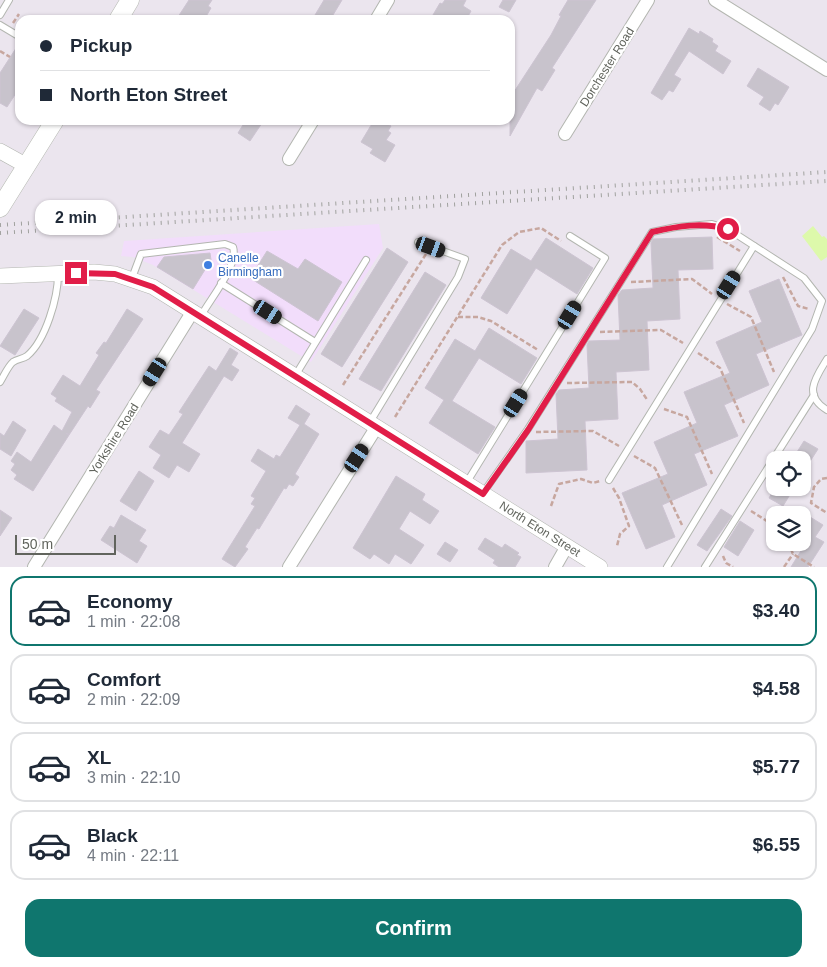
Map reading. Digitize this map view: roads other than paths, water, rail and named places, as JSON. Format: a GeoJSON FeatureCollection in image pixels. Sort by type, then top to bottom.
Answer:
{"type":"FeatureCollection","features":[{"type":"Feature","properties":{"kind":"main road"},"geometry":{"type":"LineString","coordinates":[[121,15],[130,0]]}},
{"type":"Feature","properties":{"kind":"main road"},"geometry":{"type":"LineString","coordinates":[[0,208],[52,125]]}},
{"type":"Feature","properties":{"kind":"street"},"geometry":{"type":"LineString","coordinates":[[379,15],[388,0]]}},
{"type":"Feature","properties":{"kind":"street","name":"Dorchester Road"},"geometry":{"type":"LineString","coordinates":[[565,134],[648,0]]}},
{"type":"Feature","properties":{"kind":"street"},"geometry":{"type":"LineString","coordinates":[[715,0],[827,70]]}},
{"type":"Feature","properties":{"kind":"street"},"geometry":{"type":"LineString","coordinates":[[289,159],[310,125]]}},
{"type":"Feature","properties":{"kind":"street"},"geometry":{"type":"LineString","coordinates":[[0,151],[27,166]]}},
{"type":"Feature","properties":{"kind":"street","name":"North Eton Street"},"geometry":{"type":"LineString","coordinates":[[0,276],[94,272],[132,278],[153,287],[600,567]]}},
{"type":"Feature","properties":{"kind":"street","name":"Yorkshire Road"},"geometry":{"type":"LineString","coordinates":[[34,567],[197,313]]}},
{"type":"Feature","properties":{"kind":"street"},"geometry":{"type":"LineString","coordinates":[[289,567],[373,426]]}},
{"type":"Feature","properties":{"kind":"street"},"geometry":{"type":"LineString","coordinates":[[555,567],[567,546]]}},
{"type":"Feature","properties":{"kind":"lane"},"geometry":{"type":"LineString","coordinates":[[0,15],[9,0]]}},
{"type":"Feature","properties":{"kind":"lane"},"geometry":{"type":"LineString","coordinates":[[0,25],[15,34]]}},
{"type":"Feature","properties":{"kind":"lane"},"geometry":{"type":"LineString","coordinates":[[483,494],[528,430],[652,232],[676,226],[712,224],[728,229],[804,278],[822,302],[812,329],[667,567]]}},
{"type":"Feature","properties":{"kind":"lane"},"geometry":{"type":"LineString","coordinates":[[466,484],[605,258],[570,236]]}},
{"type":"Feature","properties":{"kind":"lane"},"geometry":{"type":"LineString","coordinates":[[373,426],[458,276],[465,259],[418,242]]}},
{"type":"Feature","properties":{"kind":"lane"},"geometry":{"type":"LineString","coordinates":[[132,278],[141,254],[224,244],[233,247],[235,254],[221,283],[197,313]]}},
{"type":"Feature","properties":{"kind":"lane"},"geometry":{"type":"LineString","coordinates":[[609,480],[754,246]]}},
{"type":"Feature","properties":{"kind":"lane"},"geometry":{"type":"LineString","coordinates":[[294,377],[366,260]]}},
{"type":"Feature","properties":{"kind":"lane"},"geometry":{"type":"LineString","coordinates":[[0,382],[12,363],[28,355],[45,330],[53,308],[58,286],[58,274]]}},
{"type":"Feature","properties":{"kind":"lane"},"geometry":{"type":"LineString","coordinates":[[221,283],[315,342]]}},
{"type":"Feature","properties":{"kind":"lane"},"geometry":{"type":"LineString","coordinates":[[827,359],[813,381],[814,395],[820,405],[827,410]]}},
{"type":"Feature","properties":{"kind":"lane"},"geometry":{"type":"LineString","coordinates":[[705,567],[814,395]]}},
{"type":"Feature","properties":{"kind":"railway"},"geometry":{"type":"LineString","coordinates":[[0,225],[827,172]]}},
{"type":"Feature","properties":{"kind":"railway"},"geometry":{"type":"LineString","coordinates":[[0,233],[827,181]]}},
{"type":"Feature","properties":{"kind":"place","name":"Canelle Birmingham"},"geometry":{"type":"Point","coordinates":[208,265]}}]}
